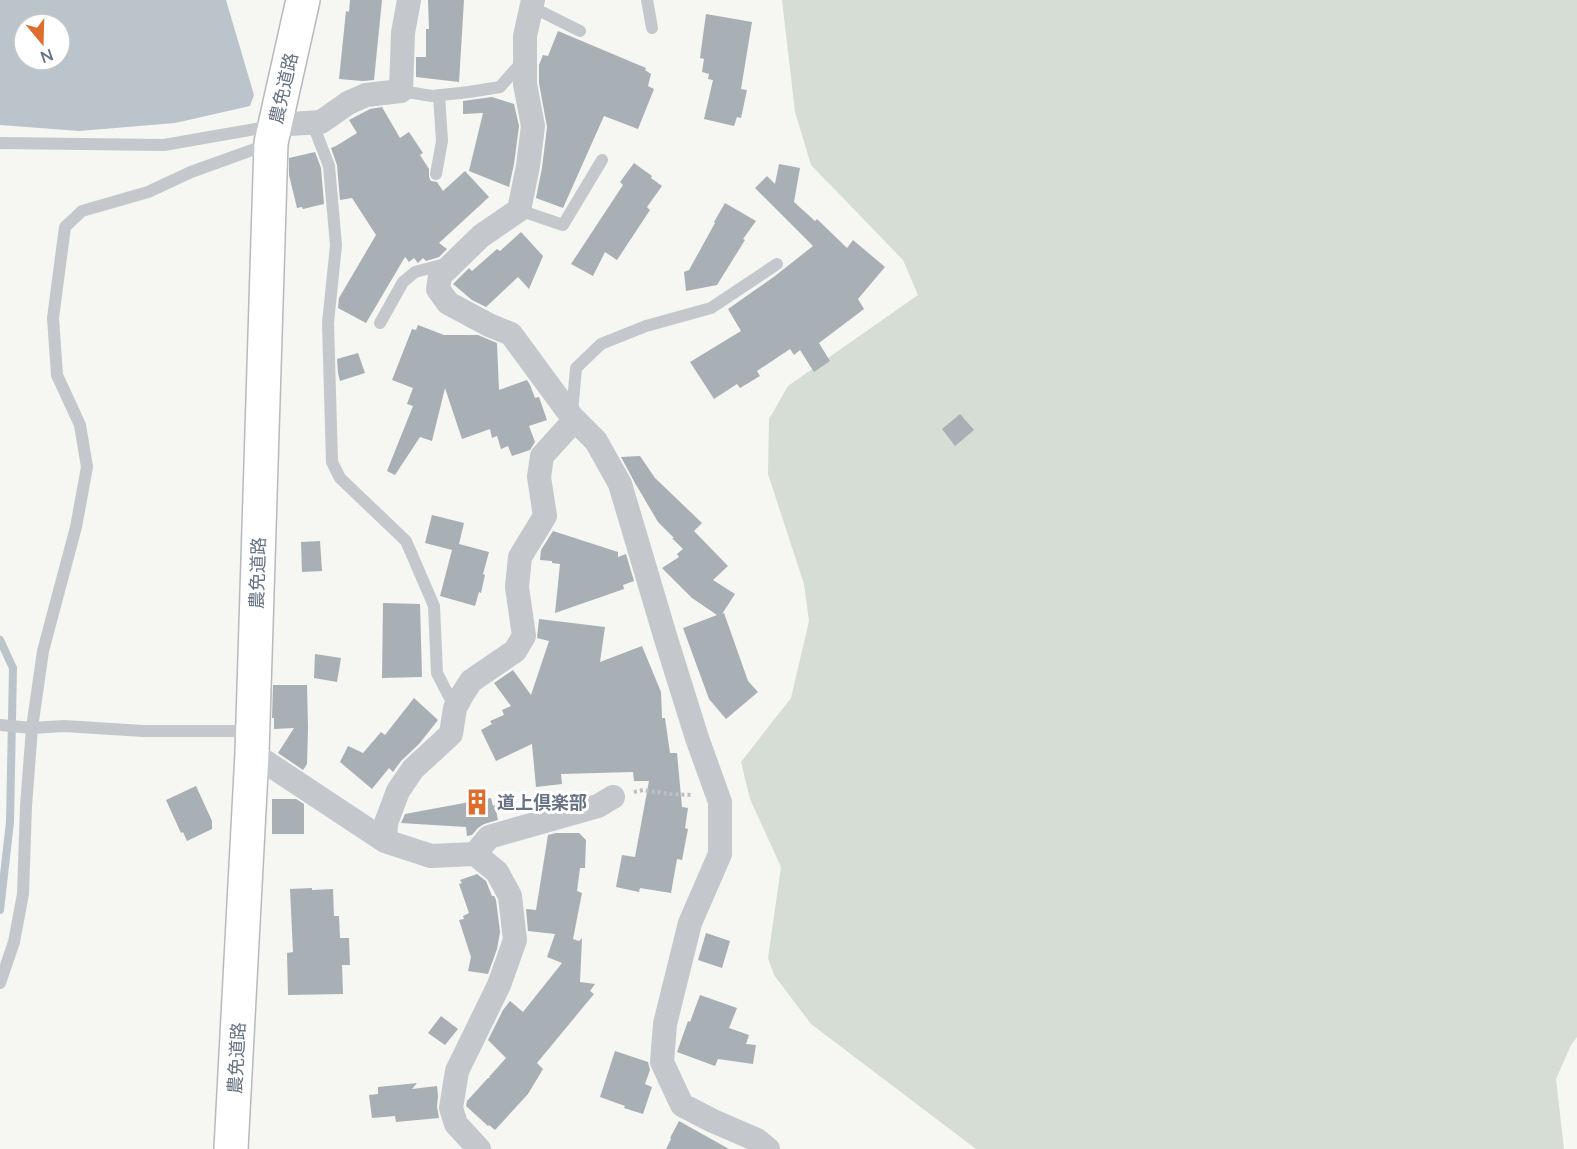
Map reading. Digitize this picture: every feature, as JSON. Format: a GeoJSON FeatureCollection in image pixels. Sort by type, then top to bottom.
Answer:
{"type":"FeatureCollection","features":[{"type":"Feature","properties":{"kind":"street","name":"農免道路"},"geometry":{"type":"LineString","coordinates":[[231,1149],[252,742],[273,134],[303,0]]}},
{"type":"Feature","properties":{"kind":"street"},"geometry":{"type":"LineString","coordinates":[[273,134],[312,122],[321,122],[348,103],[366,95],[401,91],[403,33],[409,0]]}},
{"type":"Feature","properties":{"kind":"street"},"geometry":{"type":"LineString","coordinates":[[532,3],[525,36],[525,84],[533,126],[519,210],[481,236],[455,261],[440,276],[438,289],[448,303],[511,334],[572,417],[596,441],[620,484],[666,639],[720,802],[720,854],[690,923],[665,1024],[662,1062],[682,1105],[757,1140],[768,1149]]}},
{"type":"Feature","properties":{"kind":"street"},"geometry":{"type":"LineString","coordinates":[[385,841],[386,824],[398,791],[414,769],[451,734],[455,708],[471,681],[514,651],[524,636],[517,586],[520,557],[545,516],[539,477],[542,456],[572,424],[572,417]]}},
{"type":"Feature","properties":{"kind":"street"},"geometry":{"type":"LineString","coordinates":[[252,742],[385,841],[431,856],[475,854],[497,872],[510,896],[515,940],[499,985],[457,1071],[451,1107],[456,1124],[479,1149]]}},
{"type":"Feature","properties":{"kind":"street"},"geometry":{"type":"LineString","coordinates":[[475,854],[489,837],[598,806],[613,797]]}},
{"type":"Feature","properties":{"kind":"lane"},"geometry":{"type":"LineString","coordinates":[[647,0],[652,28]]}},
{"type":"Feature","properties":{"kind":"lane"},"geometry":{"type":"LineString","coordinates":[[532,3],[580,31]]}},
{"type":"Feature","properties":{"kind":"lane"},"geometry":{"type":"LineString","coordinates":[[401,91],[432,96],[500,87],[525,59]]}},
{"type":"Feature","properties":{"kind":"lane"},"geometry":{"type":"LineString","coordinates":[[436,174],[442,141],[439,95]]}},
{"type":"Feature","properties":{"kind":"lane"},"geometry":{"type":"LineString","coordinates":[[312,122],[329,166],[336,245],[328,323],[332,462],[340,478],[406,540],[434,606],[437,673],[455,708]]}},
{"type":"Feature","properties":{"kind":"lane"},"geometry":{"type":"LineString","coordinates":[[0,143],[165,145],[273,134]]}},
{"type":"Feature","properties":{"kind":"lane"},"geometry":{"type":"LineString","coordinates":[[0,983],[14,942],[23,894],[28,727],[43,651],[76,527],[87,467],[80,425],[57,375],[53,318],[64,227],[82,211],[148,192],[273,134]]}},
{"type":"Feature","properties":{"kind":"lane"},"geometry":{"type":"LineString","coordinates":[[519,210],[562,225],[602,159]]}},
{"type":"Feature","properties":{"kind":"lane"},"geometry":{"type":"LineString","coordinates":[[380,323],[403,282],[416,272],[455,261]]}},
{"type":"Feature","properties":{"kind":"lane"},"geometry":{"type":"LineString","coordinates":[[572,417],[576,368],[601,344],[646,326],[711,308],[777,264]]}},
{"type":"Feature","properties":{"kind":"lane"},"geometry":{"type":"LineString","coordinates":[[0,725],[143,731],[252,742]]}},
{"type":"Feature","properties":{"kind":"path"},"geometry":{"type":"LineString","coordinates":[[613,797],[643,790],[670,795],[700,795],[720,829]]}},
{"type":"Feature","properties":{"kind":"shaded area"},"geometry":{"type":"Polygon","coordinates":[[[0,0],[226,0],[254,95],[250,106],[175,123],[79,131],[0,125],[0,0]]]}},
{"type":"Feature","properties":{"kind":"shaded area"},"geometry":{"type":"Polygon","coordinates":[[[782,0],[1577,0],[1577,1037],[1556,1079],[1564,1149],[976,1149],[811,1024],[774,975],[768,958],[781,867],[750,799],[741,762],[791,698],[809,621],[804,584],[768,474],[769,419],[788,386],[918,295],[903,260],[811,165],[795,112],[782,0]]]}},
{"type":"Feature","properties":{"kind":"building"},"geometry":{"type":"Polygon","coordinates":[[[350,0],[382,0],[374,80],[339,79],[346,11],[349,12],[350,0]]]}},
{"type":"Feature","properties":{"kind":"building"},"geometry":{"type":"Polygon","coordinates":[[[428,0],[464,0],[459,82],[416,77],[416,57],[426,57],[426,29],[429,29],[428,0]]]}},
{"type":"Feature","properties":{"kind":"building"},"geometry":{"type":"Polygon","coordinates":[[[706,14],[752,22],[741,89],[747,90],[741,118],[737,117],[734,126],[704,119],[713,80],[708,79],[709,74],[702,72],[704,59],[700,58],[706,14]]]}},
{"type":"Feature","properties":{"kind":"building"},"geometry":{"type":"Polygon","coordinates":[[[558,31],[646,68],[645,70],[651,74],[648,86],[654,89],[638,129],[604,116],[563,208],[536,198],[547,127],[539,83],[539,65],[543,55],[548,56],[558,31]]]}},
{"type":"Feature","properties":{"kind":"building"},"geometry":{"type":"Polygon","coordinates":[[[492,97],[514,104],[519,126],[509,187],[469,171],[483,113],[463,114],[463,101],[492,97]]]}},
{"type":"Feature","properties":{"kind":"building"},"geometry":{"type":"Polygon","coordinates":[[[382,107],[400,138],[409,132],[423,153],[420,155],[429,169],[431,181],[437,182],[443,191],[465,171],[489,197],[439,243],[447,249],[439,257],[426,261],[423,258],[418,263],[414,258],[409,262],[405,257],[366,323],[338,308],[339,298],[376,235],[352,198],[340,200],[337,165],[331,148],[357,133],[349,120],[370,109],[382,107]]]}},
{"type":"Feature","properties":{"kind":"building"},"geometry":{"type":"Polygon","coordinates":[[[315,152],[321,168],[324,204],[303,209],[302,207],[297,208],[289,175],[289,158],[315,152]]]}},
{"type":"Feature","properties":{"kind":"building"},"geometry":{"type":"Polygon","coordinates":[[[634,163],[662,186],[647,207],[650,210],[617,260],[605,252],[593,276],[571,264],[623,185],[620,182],[634,163]]]}},
{"type":"Feature","properties":{"kind":"building"},"geometry":{"type":"Polygon","coordinates":[[[779,164],[800,168],[794,202],[815,221],[817,219],[847,248],[853,240],[885,267],[858,299],[864,309],[819,343],[830,361],[814,372],[800,350],[794,355],[790,349],[757,371],[760,376],[740,388],[737,384],[714,399],[690,362],[741,331],[728,309],[813,246],[755,188],[767,176],[775,184],[779,164]]]}},
{"type":"Feature","properties":{"kind":"building"},"geometry":{"type":"Polygon","coordinates":[[[725,203],[756,221],[717,285],[686,291],[684,272],[689,270],[725,203]]]}},
{"type":"Feature","properties":{"kind":"building"},"geometry":{"type":"Polygon","coordinates":[[[521,232],[543,256],[529,289],[518,277],[486,307],[472,300],[453,284],[469,268],[472,271],[521,232]]]}},
{"type":"Feature","properties":{"kind":"building"},"geometry":{"type":"Polygon","coordinates":[[[418,325],[444,335],[478,335],[497,343],[499,390],[527,380],[535,398],[539,397],[547,420],[529,426],[535,442],[530,450],[512,456],[508,446],[501,449],[497,436],[492,438],[490,429],[462,439],[445,388],[432,441],[420,437],[395,475],[387,471],[413,406],[407,404],[413,388],[392,380],[412,329],[416,330],[418,325]]]}},
{"type":"Feature","properties":{"kind":"building"},"geometry":{"type":"Polygon","coordinates":[[[358,353],[365,373],[340,381],[337,359],[358,353]]]}},
{"type":"Feature","properties":{"kind":"building"},"geometry":{"type":"Polygon","coordinates":[[[960,414],[974,430],[955,446],[942,429],[960,414]]]}},
{"type":"Feature","properties":{"kind":"building"},"geometry":{"type":"Polygon","coordinates":[[[640,456],[655,478],[702,523],[694,531],[728,566],[713,580],[735,594],[722,614],[724,613],[748,681],[758,692],[726,719],[709,699],[683,628],[717,615],[692,598],[662,568],[679,557],[677,554],[683,549],[658,522],[621,457],[640,456]]]}},
{"type":"Feature","properties":{"kind":"building"},"geometry":{"type":"Polygon","coordinates":[[[432,515],[464,523],[459,544],[489,552],[481,593],[479,592],[475,606],[440,596],[452,550],[425,543],[432,515]]]}},
{"type":"Feature","properties":{"kind":"building"},"geometry":{"type":"Polygon","coordinates":[[[553,531],[618,552],[618,557],[626,554],[634,581],[623,585],[624,589],[555,613],[560,564],[540,560],[541,550],[553,531]]]}},
{"type":"Feature","properties":{"kind":"building"},"geometry":{"type":"Polygon","coordinates":[[[320,541],[322,571],[302,572],[301,542],[320,541]]]}},
{"type":"Feature","properties":{"kind":"building"},"geometry":{"type":"Polygon","coordinates":[[[383,603],[420,604],[422,677],[382,678],[383,603]]]}},
{"type":"Feature","properties":{"kind":"building"},"geometry":{"type":"Polygon","coordinates":[[[539,619],[605,627],[600,662],[642,646],[661,692],[662,718],[665,718],[670,753],[677,753],[682,807],[688,808],[685,828],[688,829],[682,860],[677,859],[671,893],[640,888],[639,892],[616,887],[622,855],[635,857],[649,781],[634,781],[633,772],[561,774],[562,784],[536,787],[532,744],[496,761],[481,730],[492,724],[490,721],[504,715],[502,710],[511,706],[494,683],[513,670],[531,695],[549,641],[537,638],[539,619]]]}},
{"type":"Feature","properties":{"kind":"building"},"geometry":{"type":"Polygon","coordinates":[[[315,654],[341,658],[337,682],[314,678],[315,654]]]}},
{"type":"Feature","properties":{"kind":"building"},"geometry":{"type":"Polygon","coordinates":[[[273,685],[307,685],[307,764],[303,770],[278,753],[294,728],[274,729],[273,685]]]}},
{"type":"Feature","properties":{"kind":"building"},"geometry":{"type":"Polygon","coordinates":[[[414,698],[438,720],[393,772],[389,768],[372,789],[340,762],[348,746],[363,753],[381,732],[385,735],[414,698]]]}},
{"type":"Feature","properties":{"kind":"building"},"geometry":{"type":"Polygon","coordinates":[[[196,786],[212,821],[212,829],[187,841],[166,800],[196,786]]]}},
{"type":"Feature","properties":{"kind":"building"},"geometry":{"type":"Polygon","coordinates":[[[491,798],[498,820],[484,824],[472,835],[467,836],[466,827],[401,823],[405,814],[491,798]]]}},
{"type":"Feature","properties":{"kind":"building"},"geometry":{"type":"Polygon","coordinates":[[[272,799],[296,799],[304,804],[304,834],[272,834],[272,799]]]}},
{"type":"Feature","properties":{"kind":"building"},"geometry":{"type":"Polygon","coordinates":[[[579,833],[586,840],[585,868],[580,868],[577,891],[582,893],[573,939],[579,941],[582,938],[580,982],[595,984],[590,991],[594,994],[537,1063],[543,1069],[528,1094],[495,1130],[466,1106],[467,1101],[506,1058],[488,1040],[503,1010],[510,1001],[523,1012],[562,963],[547,957],[555,934],[528,931],[526,909],[536,910],[548,835],[579,833]]]}},
{"type":"Feature","properties":{"kind":"building"},"geometry":{"type":"Polygon","coordinates":[[[477,874],[486,881],[496,900],[500,932],[488,974],[468,971],[471,957],[459,920],[464,919],[463,916],[469,913],[459,884],[462,883],[460,880],[477,874]]]}},
{"type":"Feature","properties":{"kind":"building"},"geometry":{"type":"Polygon","coordinates":[[[312,888],[312,890],[333,889],[334,916],[339,916],[340,938],[349,938],[350,965],[342,965],[343,994],[288,995],[287,953],[293,952],[290,889],[312,888]]]}},
{"type":"Feature","properties":{"kind":"building"},"geometry":{"type":"Polygon","coordinates":[[[706,933],[730,941],[722,968],[698,960],[706,933]]]}},
{"type":"Feature","properties":{"kind":"building"},"geometry":{"type":"Polygon","coordinates":[[[700,995],[737,1008],[729,1028],[749,1035],[746,1044],[756,1045],[753,1064],[718,1059],[715,1066],[677,1052],[700,995]]]}},
{"type":"Feature","properties":{"kind":"building"},"geometry":{"type":"Polygon","coordinates":[[[441,1016],[458,1029],[445,1045],[428,1033],[441,1016]]]}},
{"type":"Feature","properties":{"kind":"building"},"geometry":{"type":"Polygon","coordinates":[[[615,1051],[648,1062],[650,1070],[645,1084],[652,1087],[643,1114],[600,1097],[615,1051]]]}},
{"type":"Feature","properties":{"kind":"building"},"geometry":{"type":"Polygon","coordinates":[[[417,1083],[412,1089],[437,1086],[439,1118],[396,1122],[395,1116],[372,1118],[369,1095],[378,1094],[378,1087],[417,1083]]]}},
{"type":"Feature","properties":{"kind":"building"},"geometry":{"type":"Polygon","coordinates":[[[679,1121],[729,1149],[666,1149],[679,1121]]]}},
{"type":"Feature","properties":{"kind":"waterway"},"geometry":{"type":"LineString","coordinates":[[0,640],[13,668],[10,822],[0,910]]}},
{"type":"Feature","properties":{"kind":"place","name":"道上倶楽部"},"geometry":{"type":"Point","coordinates":[477,802]}}]}
